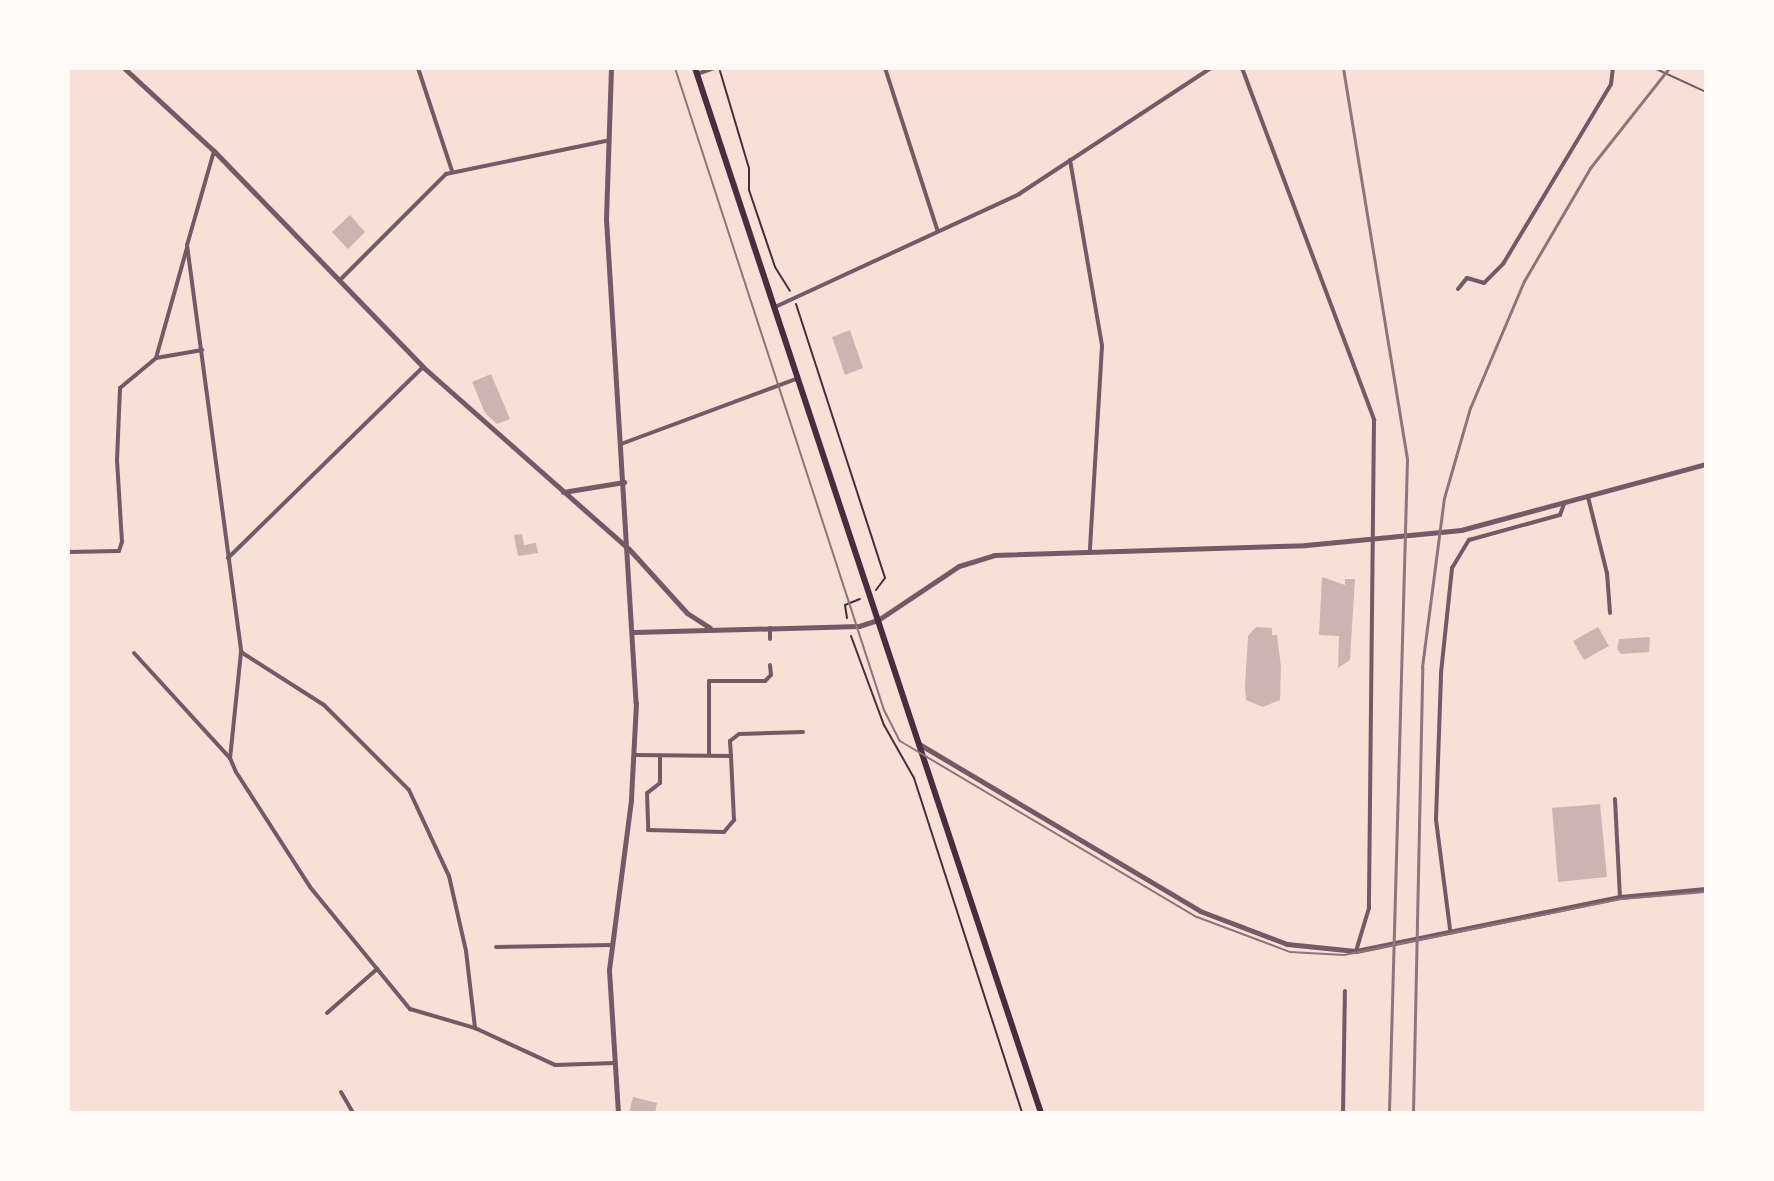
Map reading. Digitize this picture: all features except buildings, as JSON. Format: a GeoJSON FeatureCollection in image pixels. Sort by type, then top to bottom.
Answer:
{"type":"FeatureCollection","features":[{"type":"Feature","properties":{"kind":"main road"},"geometry":{"type":"LineString","coordinates":[[696,71],[1041,1113]]}},
{"type":"Feature","properties":{"kind":"street"},"geometry":{"type":"LineString","coordinates":[[124,68],[214,151],[423,367],[629,549],[687,613],[711,629]]}},
{"type":"Feature","properties":{"kind":"street"},"geometry":{"type":"LineString","coordinates":[[418,68],[452,171]]}},
{"type":"Feature","properties":{"kind":"street"},"geometry":{"type":"LineString","coordinates":[[611,68],[606,141],[634,632],[635,755],[612,945],[609,1005],[618,1113]]}},
{"type":"Feature","properties":{"kind":"street"},"geometry":{"type":"LineString","coordinates":[[696,71],[716,68]]}},
{"type":"Feature","properties":{"kind":"street"},"geometry":{"type":"LineString","coordinates":[[885,68],[938,232]]}},
{"type":"Feature","properties":{"kind":"street"},"geometry":{"type":"LineString","coordinates":[[775,307],[1019,194],[1211,68]]}},
{"type":"Feature","properties":{"kind":"street"},"geometry":{"type":"LineString","coordinates":[[1242,68],[1371,402],[1373,539],[1369,908],[1359,950]]}},
{"type":"Feature","properties":{"kind":"street"},"geometry":{"type":"LineString","coordinates":[[1458,289],[1467,278],[1484,283],[1503,264],[1611,84],[1613,68]]}},
{"type":"Feature","properties":{"kind":"street"},"geometry":{"type":"LineString","coordinates":[[339,281],[452,171],[606,141]]}},
{"type":"Feature","properties":{"kind":"street"},"geometry":{"type":"LineString","coordinates":[[156,358],[214,151]]}},
{"type":"Feature","properties":{"kind":"street"},"geometry":{"type":"LineString","coordinates":[[1070,160],[1102,346],[1090,550]]}},
{"type":"Feature","properties":{"kind":"street"},"geometry":{"type":"LineString","coordinates":[[187,245],[241,652],[230,758]]}},
{"type":"Feature","properties":{"kind":"street"},"geometry":{"type":"LineString","coordinates":[[68,552],[119,551],[120,388],[156,358],[203,350]]}},
{"type":"Feature","properties":{"kind":"street"},"geometry":{"type":"LineString","coordinates":[[228,558],[423,367]]}},
{"type":"Feature","properties":{"kind":"street"},"geometry":{"type":"LineString","coordinates":[[621,444],[798,378]]}},
{"type":"Feature","properties":{"kind":"street"},"geometry":{"type":"LineString","coordinates":[[634,632],[849,628],[878,620],[935,580],[978,558],[1090,550],[1373,539],[1461,530],[1706,464]]}},
{"type":"Feature","properties":{"kind":"street"},"geometry":{"type":"LineString","coordinates":[[563,492],[624,482]]}},
{"type":"Feature","properties":{"kind":"street"},"geometry":{"type":"LineString","coordinates":[[1588,497],[1607,573],[1610,613]]}},
{"type":"Feature","properties":{"kind":"street"},"geometry":{"type":"LineString","coordinates":[[1450,929],[1436,819],[1441,673],[1455,558],[1469,540],[1560,515],[1564,504]]}},
{"type":"Feature","properties":{"kind":"street"},"geometry":{"type":"LineString","coordinates":[[770,628],[770,639]]}},
{"type":"Feature","properties":{"kind":"street"},"geometry":{"type":"LineString","coordinates":[[241,652],[324,705],[409,790],[449,876],[466,951],[475,1028]]}},
{"type":"Feature","properties":{"kind":"street"},"geometry":{"type":"LineString","coordinates":[[134,653],[230,758],[265,823],[377,969],[415,1012],[475,1028],[555,1065],[616,1063]]}},
{"type":"Feature","properties":{"kind":"street"},"geometry":{"type":"LineString","coordinates":[[709,755],[709,681],[765,681],[771,675],[770,665]]}},
{"type":"Feature","properties":{"kind":"street"},"geometry":{"type":"LineString","coordinates":[[660,756],[660,783],[647,793],[648,830],[724,832],[734,820],[730,741],[739,734],[803,732]]}},
{"type":"Feature","properties":{"kind":"street"},"geometry":{"type":"LineString","coordinates":[[919,744],[1230,926],[1287,944],[1359,950],[1450,929],[1620,897],[1706,889]]}},
{"type":"Feature","properties":{"kind":"street"},"geometry":{"type":"LineString","coordinates":[[635,755],[731,756]]}},
{"type":"Feature","properties":{"kind":"street"},"geometry":{"type":"LineString","coordinates":[[1615,799],[1620,897]]}},
{"type":"Feature","properties":{"kind":"street"},"geometry":{"type":"LineString","coordinates":[[496,947],[612,945]]}},
{"type":"Feature","properties":{"kind":"street"},"geometry":{"type":"LineString","coordinates":[[327,1013],[377,969]]}},
{"type":"Feature","properties":{"kind":"street"},"geometry":{"type":"LineString","coordinates":[[1343,1113],[1345,991]]}},
{"type":"Feature","properties":{"kind":"street"},"geometry":{"type":"LineString","coordinates":[[341,1092],[353,1113]]}},
{"type":"Feature","properties":{"kind":"lane"},"geometry":{"type":"LineString","coordinates":[[1654,68],[1706,92]]}},
{"type":"Feature","properties":{"kind":"path"},"geometry":{"type":"LineString","coordinates":[[716,68],[749,168],[747,185],[775,267],[791,293]]}},
{"type":"Feature","properties":{"kind":"path"},"geometry":{"type":"LineString","coordinates":[[796,303],[885,581]]}},
{"type":"Feature","properties":{"kind":"path"},"geometry":{"type":"LineString","coordinates":[[847,603],[849,628],[884,725],[914,778],[1022,1113]]}},
{"type":"Feature","properties":{"kind":"tram line"},"geometry":{"type":"LineString","coordinates":[[675,68],[884,710],[900,741],[1197,917],[1290,952],[1344,955],[1621,899],[1706,892]]}},
{"type":"Feature","properties":{"kind":"railway"},"geometry":{"type":"LineString","coordinates":[[1343,68],[1407,459],[1389,1113]]}},
{"type":"Feature","properties":{"kind":"railway"},"geometry":{"type":"LineString","coordinates":[[1413,1113],[1422,667],[1444,498],[1470,408],[1524,281],[1590,168],[1669,68]]}}]}
